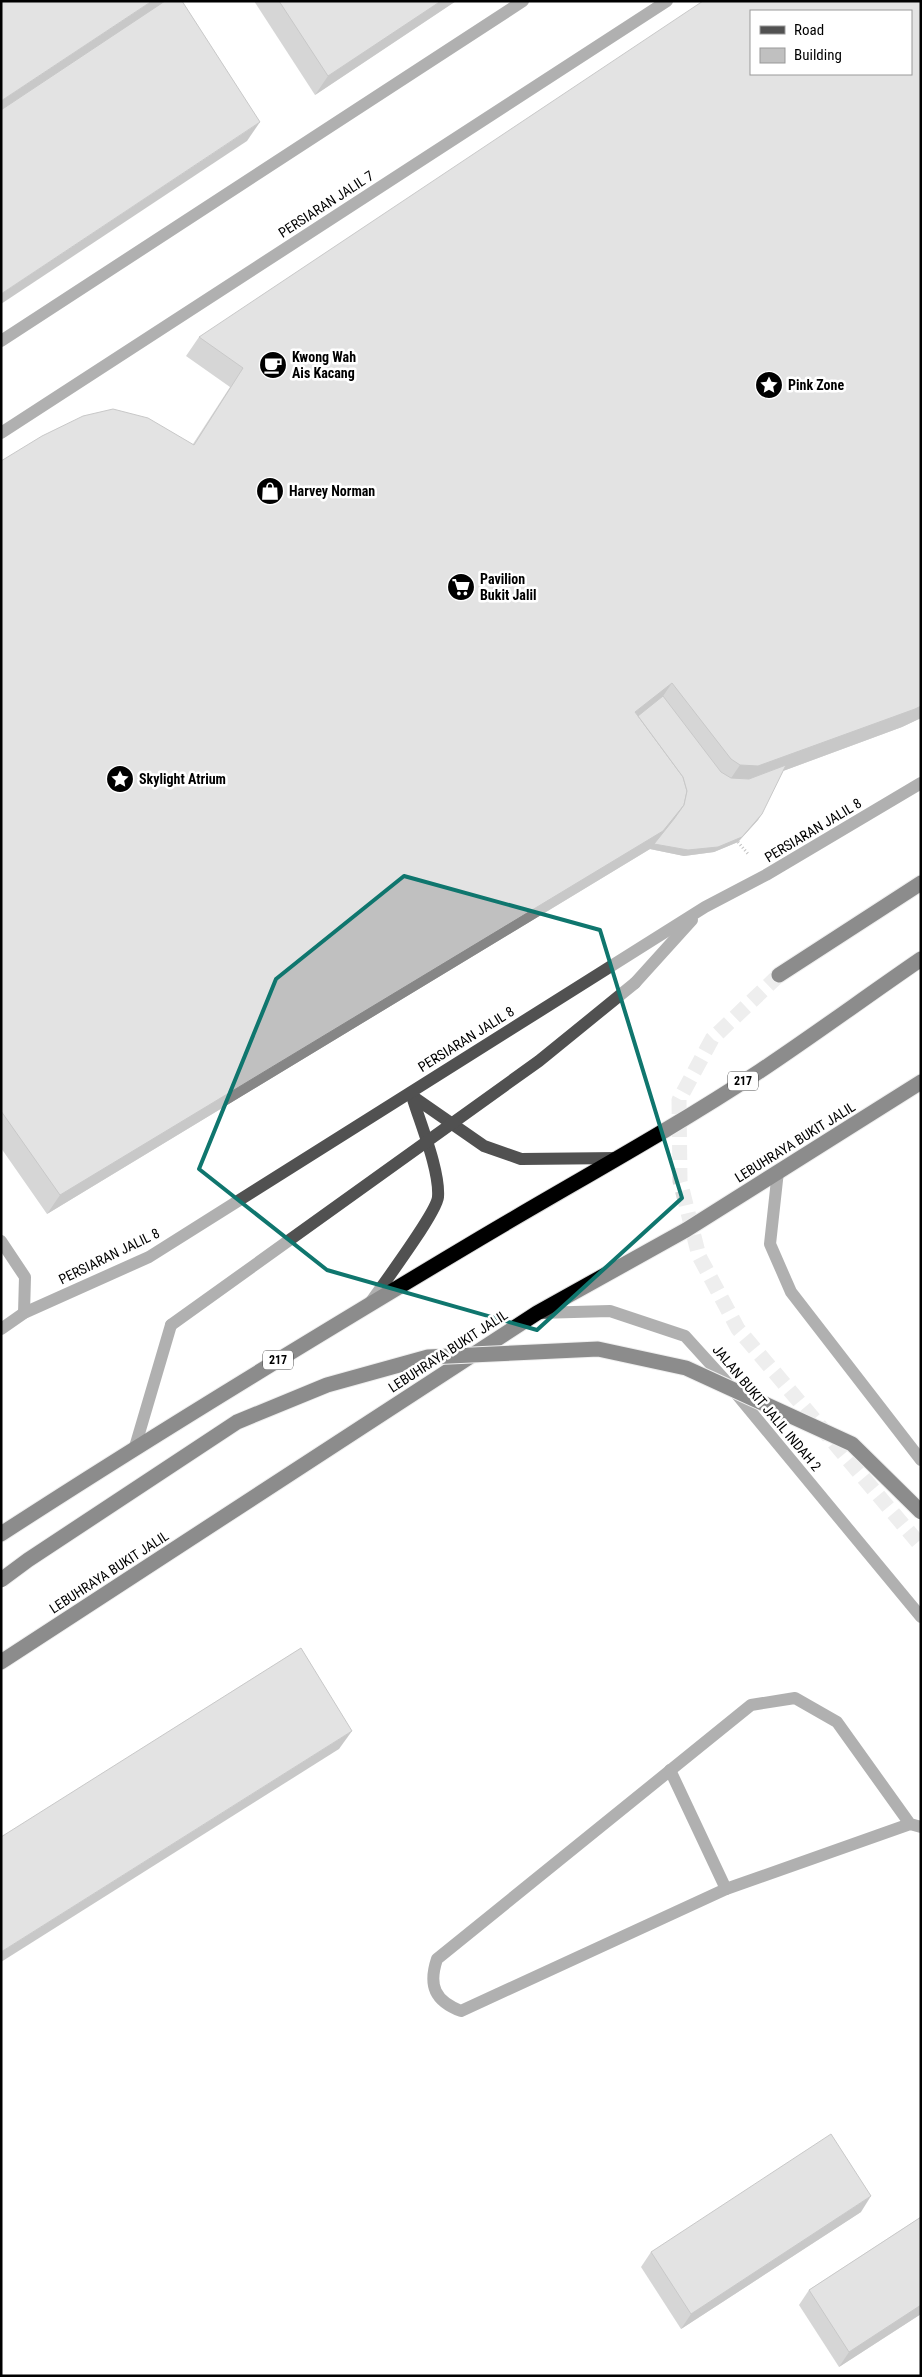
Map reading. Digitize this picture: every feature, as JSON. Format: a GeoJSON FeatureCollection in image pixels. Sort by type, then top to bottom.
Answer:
{"type":"FeatureCollection","features":[{"type":"Feature","properties":{"kind":"highway"},"geometry":{"type":"LineString","coordinates":[[779,975],[921,883]]}},
{"type":"Feature","properties":{"kind":"highway","name":"217"},"geometry":{"type":"LineString","coordinates":[[1,1534],[135,1447],[368,1305],[550,1197],[621,1158],[759,1071],[921,959]]}},
{"type":"Feature","properties":{"kind":"highway","name":"LEBUHRAYA BUKIT JALIL"},"geometry":{"type":"LineString","coordinates":[[1,1662],[537,1312],[686,1230],[921,1082]]}},
{"type":"Feature","properties":{"kind":"highway"},"geometry":{"type":"LineString","coordinates":[[1,1580],[28,1560],[237,1422],[327,1385],[428,1358],[598,1349],[686,1368],[852,1444],[921,1512]]}},
{"type":"Feature","properties":{"kind":"street"},"geometry":{"type":"LineString","coordinates":[[1,341],[524,1]]}},
{"type":"Feature","properties":{"kind":"street","name":"PERSIARAN JALIL 7"},"geometry":{"type":"LineString","coordinates":[[1,433],[667,1]]}},
{"type":"Feature","properties":{"kind":"street","name":"PERSIARAN JALIL 8"},"geometry":{"type":"LineString","coordinates":[[1,1329],[24,1313],[149,1257],[705,906],[766,875],[921,783]]}},
{"type":"Feature","properties":{"kind":"street"},"geometry":{"type":"LineString","coordinates":[[135,1447],[171,1325],[539,1061],[634,983],[705,906]]}},
{"type":"Feature","properties":{"kind":"street"},"geometry":{"type":"LineString","coordinates":[[368,1305],[424,1225],[438,1198],[435,1168],[412,1096],[484,1146],[521,1159],[621,1158]]}},
{"type":"Feature","properties":{"kind":"street"},"geometry":{"type":"LineString","coordinates":[[778,1172],[770,1244],[791,1292],[921,1460]]}},
{"type":"Feature","properties":{"kind":"street"},"geometry":{"type":"LineString","coordinates":[[1,1241],[25,1277],[24,1313]]}},
{"type":"Feature","properties":{"kind":"street","name":"JALAN BUKIT JALIL INDAH 2"},"geometry":{"type":"LineString","coordinates":[[537,1312],[610,1311],[685,1336],[724,1379],[921,1617]]}},
{"type":"Feature","properties":{"kind":"street"},"geometry":{"type":"LineString","coordinates":[[795,1698],[837,1722],[916,1826],[726,1890],[461,2011],[450,2006],[437,1996],[432,1975],[437,1959],[751,1705],[795,1698]]}},
{"type":"Feature","properties":{"kind":"street"},"geometry":{"type":"LineString","coordinates":[[670,1770],[726,1890]]}},
{"type":"Feature","properties":{"kind":"highlighted area"},"geometry":{"type":"Polygon","coordinates":[[[404,876],[600,930],[682,1198],[537,1330],[327,1270],[199,1169],[276,979],[404,876]]]}},
{"type":"Feature","properties":{"kind":"building"},"geometry":{"type":"Polygon","coordinates":[[[1,1],[152,1],[1,101],[1,1]]]}},
{"type":"Feature","properties":{"kind":"building"},"geometry":{"type":"Polygon","coordinates":[[[165,1],[182,1],[260,122],[1,294],[1,110],[165,1]]]}},
{"type":"Feature","properties":{"kind":"building"},"geometry":{"type":"Polygon","coordinates":[[[279,1],[441,1],[328,76],[279,1]]]}},
{"type":"Feature","properties":{"kind":"building","name":"Pavilion Bukit Jalil"},"geometry":{"type":"Polygon","coordinates":[[[703,1],[921,1],[921,706],[758,766],[740,765],[731,759],[672,683],[635,712],[683,777],[687,791],[684,805],[663,831],[60,1195],[1,1111],[1,461],[42,436],[83,416],[113,409],[148,418],[194,445],[243,368],[199,337],[703,1]]]}},
{"type":"Feature","properties":{"kind":"building"},"geometry":{"type":"Polygon","coordinates":[[[663,696],[721,772],[731,778],[749,779],[786,765],[762,814],[742,837],[718,847],[688,850],[654,844],[684,805],[687,791],[683,777],[638,716],[663,696]]]}},
{"type":"Feature","properties":{"kind":"building"},"geometry":{"type":"Polygon","coordinates":[[[301,1648],[352,1731],[1,1952],[1,1837],[301,1648]]]}},
{"type":"Feature","properties":{"kind":"building"},"geometry":{"type":"Polygon","coordinates":[[[831,2134],[871,2196],[691,2314],[651,2252],[831,2134]]]}},
{"type":"Feature","properties":{"kind":"building"},"geometry":{"type":"Polygon","coordinates":[[[921,2217],[921,2305],[849,2352],[809,2290],[921,2217]]]}},
{"type":"Feature","properties":{"kind":"tunnel"},"geometry":{"type":"LineString","coordinates":[[779,975],[712,1039],[679,1100],[680,1181],[699,1256],[738,1329],[921,1546]]}},
{"type":"Feature","properties":{"kind":"place","name":"Kwong Wah Ais Kacang"},"geometry":{"type":"Point","coordinates":[273,365]}},
{"type":"Feature","properties":{"kind":"place","name":"Pink Zone"},"geometry":{"type":"Point","coordinates":[769,385]}},
{"type":"Feature","properties":{"kind":"place","name":"Harvey Norman"},"geometry":{"type":"Point","coordinates":[270,491]}},
{"type":"Feature","properties":{"kind":"place","name":"Pavilion Bukit Jalil"},"geometry":{"type":"Point","coordinates":[461,587]}},
{"type":"Feature","properties":{"kind":"place","name":"Skylight Atrium"},"geometry":{"type":"Point","coordinates":[120,779]}}]}
